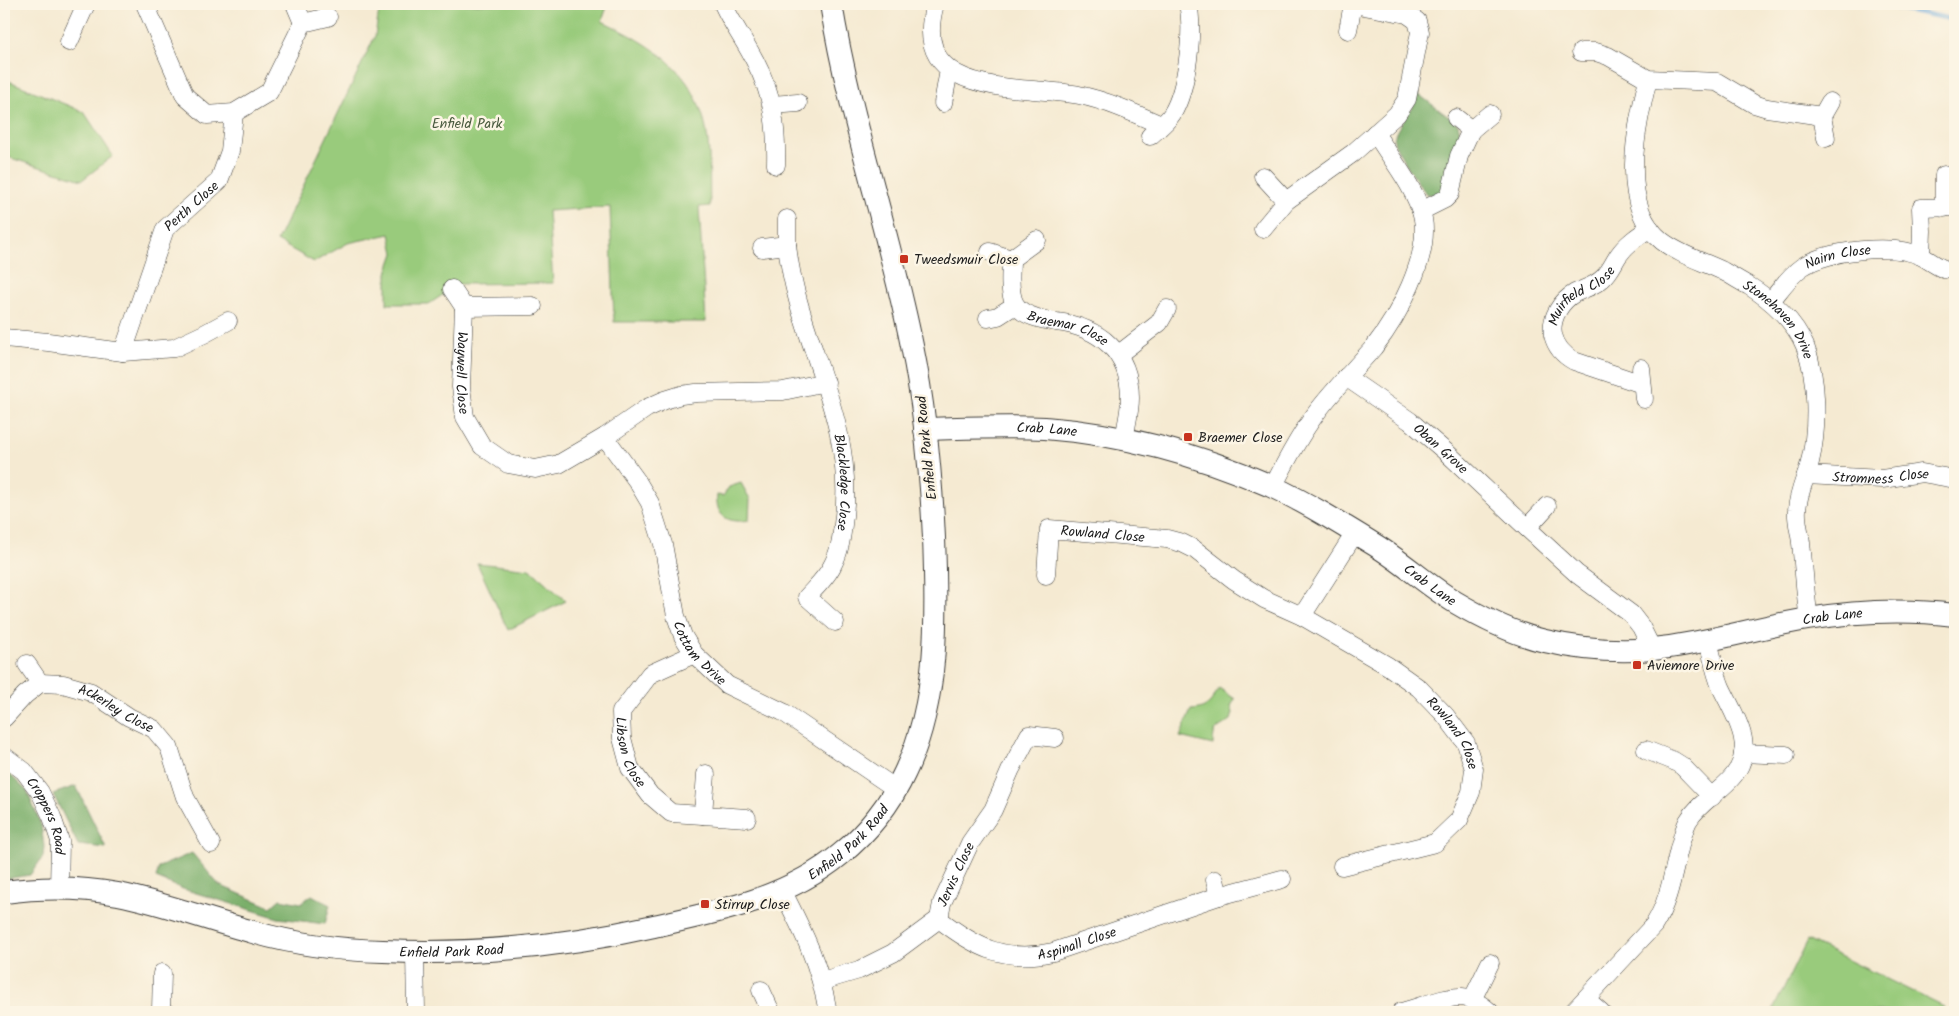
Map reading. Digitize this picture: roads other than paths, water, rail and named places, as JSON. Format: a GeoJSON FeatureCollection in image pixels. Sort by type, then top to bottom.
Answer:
{"type":"FeatureCollection","features":[{"type":"Feature","properties":{"kind":"street"},"geometry":{"type":"LineString","coordinates":[[69,42],[86,4]]}},
{"type":"Feature","properties":{"kind":"street"},"geometry":{"type":"LineString","coordinates":[[145,4],[185,96],[208,115],[234,113],[269,92],[303,23],[295,4]]}},
{"type":"Feature","properties":{"kind":"street"},"geometry":{"type":"LineString","coordinates":[[723,4],[755,60],[765,82],[772,105],[777,135],[776,165]]}},
{"type":"Feature","properties":{"kind":"street","name":"Enfield Park Road"},"geometry":{"type":"LineString","coordinates":[[4,892],[59,889],[107,893],[145,900],[258,934],[306,944],[362,950],[415,952],[517,947],[626,933],[710,914],[761,898],[782,890],[808,876],[840,855],[859,838],[877,817],[896,789],[906,770],[922,724],[929,687],[934,642],[934,554],[930,467],[920,388],[910,338],[850,102],[831,4]]}},
{"type":"Feature","properties":{"kind":"street"},"geometry":{"type":"LineString","coordinates":[[935,4],[932,22],[934,45],[942,63],[949,70],[971,80],[1022,90],[1061,92],[1101,100],[1120,107],[1156,130],[1172,114],[1181,92],[1190,35],[1188,4]]}},
{"type":"Feature","properties":{"kind":"street"},"geometry":{"type":"LineString","coordinates":[[1263,228],[1286,201],[1353,154],[1397,114],[1407,99],[1420,32],[1417,21],[1407,14],[1353,4],[1348,30]]}},
{"type":"Feature","properties":{"kind":"street"},"geometry":{"type":"LineString","coordinates":[[303,23],[328,18]]}},
{"type":"Feature","properties":{"kind":"street"},"geometry":{"type":"LineString","coordinates":[[1581,52],[1596,52],[1608,56],[1648,79],[1717,82],[1754,104],[1826,109],[1826,138]]}},
{"type":"Feature","properties":{"kind":"street"},"geometry":{"type":"LineString","coordinates":[[943,102],[949,70]]}},
{"type":"Feature","properties":{"kind":"street","name":"Stonehaven Drive"},"geometry":{"type":"LineString","coordinates":[[1648,79],[1636,131],[1634,157],[1639,205],[1650,228],[1671,247],[1722,271],[1771,301],[1797,332],[1805,345],[1810,361],[1814,379],[1815,414],[1813,447],[1798,499],[1796,513],[1801,543],[1808,619]]}},
{"type":"Feature","properties":{"kind":"street"},"geometry":{"type":"LineString","coordinates":[[772,105],[798,102]]}},
{"type":"Feature","properties":{"kind":"street","name":"Perth Close"},"geometry":{"type":"LineString","coordinates":[[122,352],[165,228],[219,181],[230,150],[234,113]]}},
{"type":"Feature","properties":{"kind":"street"},"geometry":{"type":"LineString","coordinates":[[1421,211],[1445,199],[1450,194],[1459,156],[1470,130],[1490,114]]}},
{"type":"Feature","properties":{"kind":"street"},"geometry":{"type":"LineString","coordinates":[[1456,118],[1470,130]]}},
{"type":"Feature","properties":{"kind":"street"},"geometry":{"type":"LineString","coordinates":[[1272,487],[1307,425],[1374,346],[1390,323],[1420,259],[1424,230],[1421,211],[1411,190],[1375,133]]}},
{"type":"Feature","properties":{"kind":"street"},"geometry":{"type":"LineString","coordinates":[[1921,256],[1921,208],[1950,207],[1944,175]]}},
{"type":"Feature","properties":{"kind":"street"},"geometry":{"type":"LineString","coordinates":[[1263,176],[1286,201]]}},
{"type":"Feature","properties":{"kind":"street","name":"Blackledge Close"},"geometry":{"type":"LineString","coordinates":[[787,219],[787,245],[793,283],[805,324],[826,382],[844,455],[845,506],[838,554],[833,566],[807,597],[835,622]]}},
{"type":"Feature","properties":{"kind":"street","name":"Muirfield Close"},"geometry":{"type":"LineString","coordinates":[[1642,384],[1566,357],[1555,341],[1553,326],[1557,310],[1564,301],[1602,280],[1623,249],[1650,228]]}},
{"type":"Feature","properties":{"kind":"street"},"geometry":{"type":"LineString","coordinates":[[990,252],[1011,259],[1037,240]]}},
{"type":"Feature","properties":{"kind":"street"},"geometry":{"type":"LineString","coordinates":[[762,248],[787,245]]}},
{"type":"Feature","properties":{"kind":"street","name":"Nairn Close"},"geometry":{"type":"LineString","coordinates":[[1771,301],[1802,267],[1825,256],[1841,253],[1878,250],[1898,251],[1921,256],[1944,269]]}},
{"type":"Feature","properties":{"kind":"street","name":"Braemar Close"},"geometry":{"type":"LineString","coordinates":[[1011,259],[1012,294],[1015,305],[1028,314],[1043,320],[1067,323],[1095,334],[1118,354],[1125,368],[1129,383],[1130,400],[1124,440]]}},
{"type":"Feature","properties":{"kind":"street"},"geometry":{"type":"LineString","coordinates":[[452,289],[464,307],[533,306]]}},
{"type":"Feature","properties":{"kind":"street","name":"Braemar Close"},"geometry":{"type":"LineString","coordinates":[[988,318],[998,316],[1015,305]]}},
{"type":"Feature","properties":{"kind":"street","name":"Waywell Close"},"geometry":{"type":"LineString","coordinates":[[464,307],[460,387],[466,417],[482,446],[508,464],[535,469],[559,464],[605,437]]}},
{"type":"Feature","properties":{"kind":"street","name":"Braemar Close"},"geometry":{"type":"LineString","coordinates":[[1118,354],[1160,323],[1167,309]]}},
{"type":"Feature","properties":{"kind":"street"},"geometry":{"type":"LineString","coordinates":[[4,338],[122,352],[174,348],[228,321]]}},
{"type":"Feature","properties":{"kind":"street","name":"Oban Grove"},"geometry":{"type":"LineString","coordinates":[[1346,377],[1410,421],[1577,574],[1632,614],[1652,649]]}},
{"type":"Feature","properties":{"kind":"street"},"geometry":{"type":"LineString","coordinates":[[605,437],[647,408],[681,395],[783,391],[826,382]]}},
{"type":"Feature","properties":{"kind":"street","name":"Crab Lane"},"geometry":{"type":"LineString","coordinates":[[925,429],[1044,428],[1124,440],[1210,463],[1272,487],[1321,512],[1384,550],[1454,601],[1497,624],[1544,641],[1589,648],[1652,649],[1708,640],[1808,619],[1869,612],[1914,612],[1955,615]]}},
{"type":"Feature","properties":{"kind":"street","name":"Cottam Drive"},"geometry":{"type":"LineString","coordinates":[[605,437],[637,481],[650,503],[663,544],[676,616],[683,636],[694,654],[727,685],[783,712],[896,789]]}},
{"type":"Feature","properties":{"kind":"street","name":"Stromness Close"},"geometry":{"type":"LineString","coordinates":[[1806,476],[1882,479],[1922,473],[1955,479]]}},
{"type":"Feature","properties":{"kind":"street"},"geometry":{"type":"LineString","coordinates":[[1527,528],[1547,506]]}},
{"type":"Feature","properties":{"kind":"street","name":"Rowland Close"},"geometry":{"type":"LineString","coordinates":[[1046,575],[1049,529],[1167,539],[1182,543],[1194,549],[1234,580],[1264,598],[1302,616],[1388,666],[1419,688],[1445,715],[1466,743],[1474,769],[1471,792],[1459,820],[1435,843],[1342,866]]}},
{"type":"Feature","properties":{"kind":"street"},"geometry":{"type":"LineString","coordinates":[[1302,616],[1355,533]]}},
{"type":"Feature","properties":{"kind":"street"},"geometry":{"type":"LineString","coordinates":[[1573,1012],[1654,925],[1662,912],[1668,896],[1688,821],[1695,812],[1735,775],[1744,753],[1740,723],[1721,686],[1708,640]]}},
{"type":"Feature","properties":{"kind":"street","name":"Libson Close"},"geometry":{"type":"LineString","coordinates":[[694,654],[650,674],[621,712],[622,738],[630,768],[650,795],[671,813],[747,818]]}},
{"type":"Feature","properties":{"kind":"street"},"geometry":{"type":"LineString","coordinates":[[4,718],[25,695],[40,683],[27,664]]}},
{"type":"Feature","properties":{"kind":"street","name":"Ackerley Close"},"geometry":{"type":"LineString","coordinates":[[40,683],[63,684],[91,692],[129,717],[154,729],[169,747],[185,797],[211,844]]}},
{"type":"Feature","properties":{"kind":"street","name":"Jervis Close"},"geometry":{"type":"LineString","coordinates":[[822,981],[859,970],[894,953],[939,919],[942,903],[970,842],[993,810],[1011,769],[1029,735],[1054,738]]}},
{"type":"Feature","properties":{"kind":"street"},"geometry":{"type":"LineString","coordinates":[[1646,750],[1682,766],[1712,797]]}},
{"type":"Feature","properties":{"kind":"street"},"geometry":{"type":"LineString","coordinates":[[1744,753],[1786,755]]}},
{"type":"Feature","properties":{"kind":"street","name":"Croppers Road"},"geometry":{"type":"LineString","coordinates":[[4,756],[24,771],[40,792],[52,818],[60,841],[59,889]]}},
{"type":"Feature","properties":{"kind":"street"},"geometry":{"type":"LineString","coordinates":[[703,815],[706,774]]}},
{"type":"Feature","properties":{"kind":"street","name":"Aspinall Close"},"geometry":{"type":"LineString","coordinates":[[939,919],[964,938],[984,948],[1000,953],[1029,956],[1053,952],[1217,888],[1282,879]]}},
{"type":"Feature","properties":{"kind":"street"},"geometry":{"type":"LineString","coordinates":[[782,890],[807,938],[822,981],[828,1012]]}},
{"type":"Feature","properties":{"kind":"street"},"geometry":{"type":"LineString","coordinates":[[415,952],[416,1012]]}},
{"type":"Feature","properties":{"kind":"street"},"geometry":{"type":"LineString","coordinates":[[1472,1000],[1490,964]]}},
{"type":"Feature","properties":{"kind":"street"},"geometry":{"type":"LineString","coordinates":[[162,973],[161,1010],[165,1012]]}},
{"type":"Feature","properties":{"kind":"street"},"geometry":{"type":"LineString","coordinates":[[761,990],[771,1012]]}},
{"type":"Feature","properties":{"kind":"street"},"geometry":{"type":"LineString","coordinates":[[1401,1012],[1463,997],[1472,1000],[1490,1012]]}},
{"type":"Feature","properties":{"kind":"street"},"geometry":{"type":"LineString","coordinates":[[1586,999],[1601,1012]]}},
{"type":"Feature","properties":{"kind":"waterway"},"geometry":{"type":"LineString","coordinates":[[1878,4],[1955,20]]}},
{"type":"Feature","properties":{"kind":"place","name":"Tweedsmuir Close"},"geometry":{"type":"Point","coordinates":[904,259]}},
{"type":"Feature","properties":{"kind":"place","name":"Braemer Close"},"geometry":{"type":"Point","coordinates":[1188,437]}},
{"type":"Feature","properties":{"kind":"place","name":"Aviemore Drive"},"geometry":{"type":"Point","coordinates":[1637,665]}},
{"type":"Feature","properties":{"kind":"place","name":"Stirrup Close"},"geometry":{"type":"Point","coordinates":[705,904]}},
{"type":"Feature","properties":{"kind":"park label","name":"Enfield Park"},"geometry":{"type":"Point","coordinates":[467,123]}}]}
